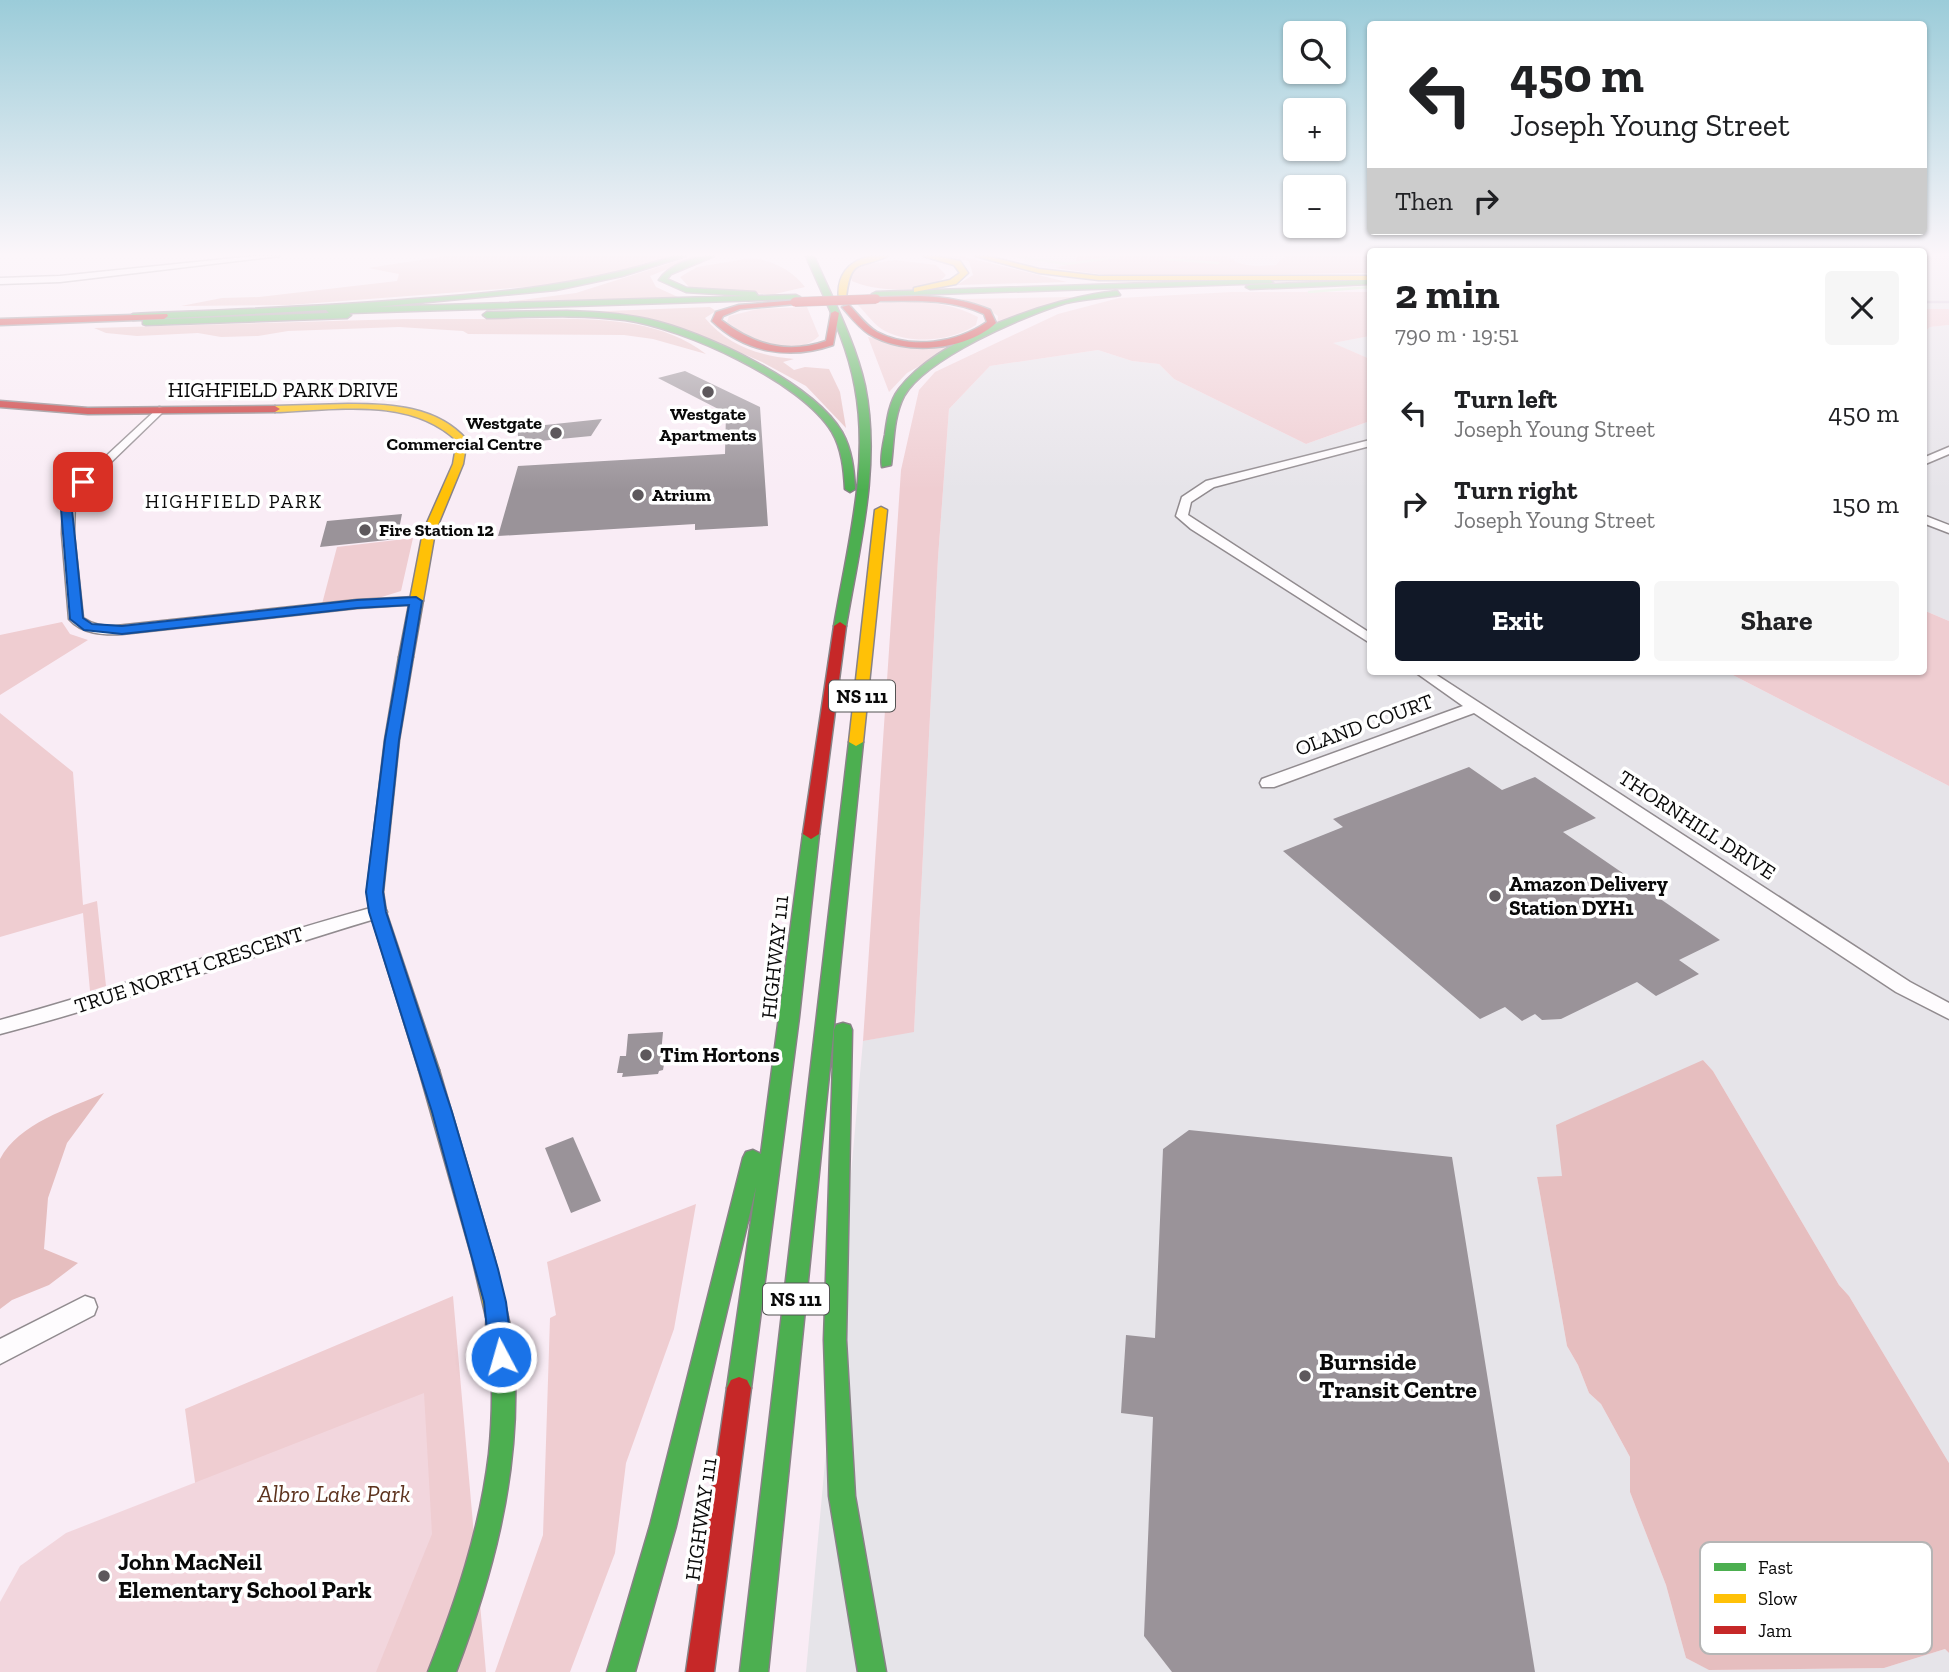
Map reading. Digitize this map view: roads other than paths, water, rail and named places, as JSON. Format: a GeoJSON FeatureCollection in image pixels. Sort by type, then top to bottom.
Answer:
{"type":"FeatureCollection","features":[{"type":"Feature","properties":{"kind":"main road"},"geometry":{"type":"LineString","coordinates":[[685,334],[792,389],[817,407],[836,431],[850,474],[850,515],[859,528]]}},
{"type":"Feature","properties":{"kind":"main road"},"geometry":{"type":"LineString","coordinates":[[739,334],[764,348],[798,352],[830,343],[832,334]]}},
{"type":"Feature","properties":{"kind":"main road","name":"HIGHWAY 111"},"geometry":{"type":"LineString","coordinates":[[700,1672],[790,1017],[819,760],[847,582],[859,528],[865,433],[863,406],[847,334]]}},
{"type":"Feature","properties":{"kind":"main road","name":"HIGHWAY 111"},"geometry":{"type":"LineString","coordinates":[[754,1672],[885,477],[875,383],[865,351],[856,334]]}},
{"type":"Feature","properties":{"kind":"main road"},"geometry":{"type":"LineString","coordinates":[[880,334],[910,342],[959,339],[976,334]]}},
{"type":"Feature","properties":{"kind":"main road"},"geometry":{"type":"LineString","coordinates":[[885,477],[898,402],[903,391],[922,370],[991,334]]}},
{"type":"Feature","properties":{"kind":"main road","name":"HIGHFIELD PARK DRIVE"},"geometry":{"type":"LineString","coordinates":[[0,404],[56,410],[380,408],[419,413],[449,424],[461,436],[462,447],[448,491],[429,532],[392,740],[375,892],[378,912],[442,1112],[495,1302],[504,1376],[503,1418],[491,1510],[458,1635],[442,1672]]}},
{"type":"Feature","properties":{"kind":"main road"},"geometry":{"type":"LineString","coordinates":[[837,926],[844,1066],[835,1340],[842,1496],[872,1672]]}},
{"type":"Feature","properties":{"kind":"main road"},"geometry":{"type":"LineString","coordinates":[[621,1672],[663,1525],[790,1017]]}},
{"type":"Feature","properties":{"kind":"street"},"geometry":{"type":"LineString","coordinates":[[159,410],[68,496],[68,534],[76,619],[79,623],[96,629],[122,630],[357,604],[416,601]]}},
{"type":"Feature","properties":{"kind":"street"},"geometry":{"type":"LineString","coordinates":[[1367,444],[1210,484],[1188,496],[1182,506],[1182,516],[1367,637]]}},
{"type":"Feature","properties":{"kind":"street"},"geometry":{"type":"LineString","coordinates":[[1927,460],[1949,450]]}},
{"type":"Feature","properties":{"kind":"street"},"geometry":{"type":"LineString","coordinates":[[1927,521],[1949,529]]}},
{"type":"Feature","properties":{"kind":"street","name":"THORNHILL DRIVE"},"geometry":{"type":"LineString","coordinates":[[1427,675],[1903,987],[1949,1012]]}},
{"type":"Feature","properties":{"kind":"street","name":"OLAND COURT"},"geometry":{"type":"LineString","coordinates":[[1268,783],[1475,707]]}},
{"type":"Feature","properties":{"kind":"street","name":"TRUE NORTH CRESCENT"},"geometry":{"type":"LineString","coordinates":[[0,1027],[95,1002],[254,948],[378,912]]}},
{"type":"Feature","properties":{"kind":"street"},"geometry":{"type":"LineString","coordinates":[[0,1352],[85,1307]]}},
{"type":"Feature","properties":{"kind":"place","name":"Westgate Apartments"},"geometry":{"type":"Point","coordinates":[708,392]}},
{"type":"Feature","properties":{"kind":"place","name":"Westgate Commercial Centre"},"geometry":{"type":"Point","coordinates":[556,433]}},
{"type":"Feature","properties":{"kind":"place","name":"Atrium"},"geometry":{"type":"Point","coordinates":[638,495]}},
{"type":"Feature","properties":{"kind":"place","name":"Fire Station 12"},"geometry":{"type":"Point","coordinates":[365,530]}},
{"type":"Feature","properties":{"kind":"place","name":"Amazon Delivery Station DYH1"},"geometry":{"type":"Point","coordinates":[1495,896]}},
{"type":"Feature","properties":{"kind":"place","name":"Tim Hortons"},"geometry":{"type":"Point","coordinates":[646,1055]}},
{"type":"Feature","properties":{"kind":"place","name":"Burnside Transit Centre"},"geometry":{"type":"Point","coordinates":[1305,1376]}},
{"type":"Feature","properties":{"kind":"place","name":"John MacNeil Elementary School Park"},"geometry":{"type":"Point","coordinates":[104,1576]}},
{"type":"Feature","properties":{"kind":"district","name":"HIGHFIELD PARK"},"geometry":{"type":"Point","coordinates":[234,501]}},
{"type":"Feature","properties":{"kind":"park label","name":"Albro Lake Park"},"geometry":{"type":"Point","coordinates":[334,1494]}}]}
